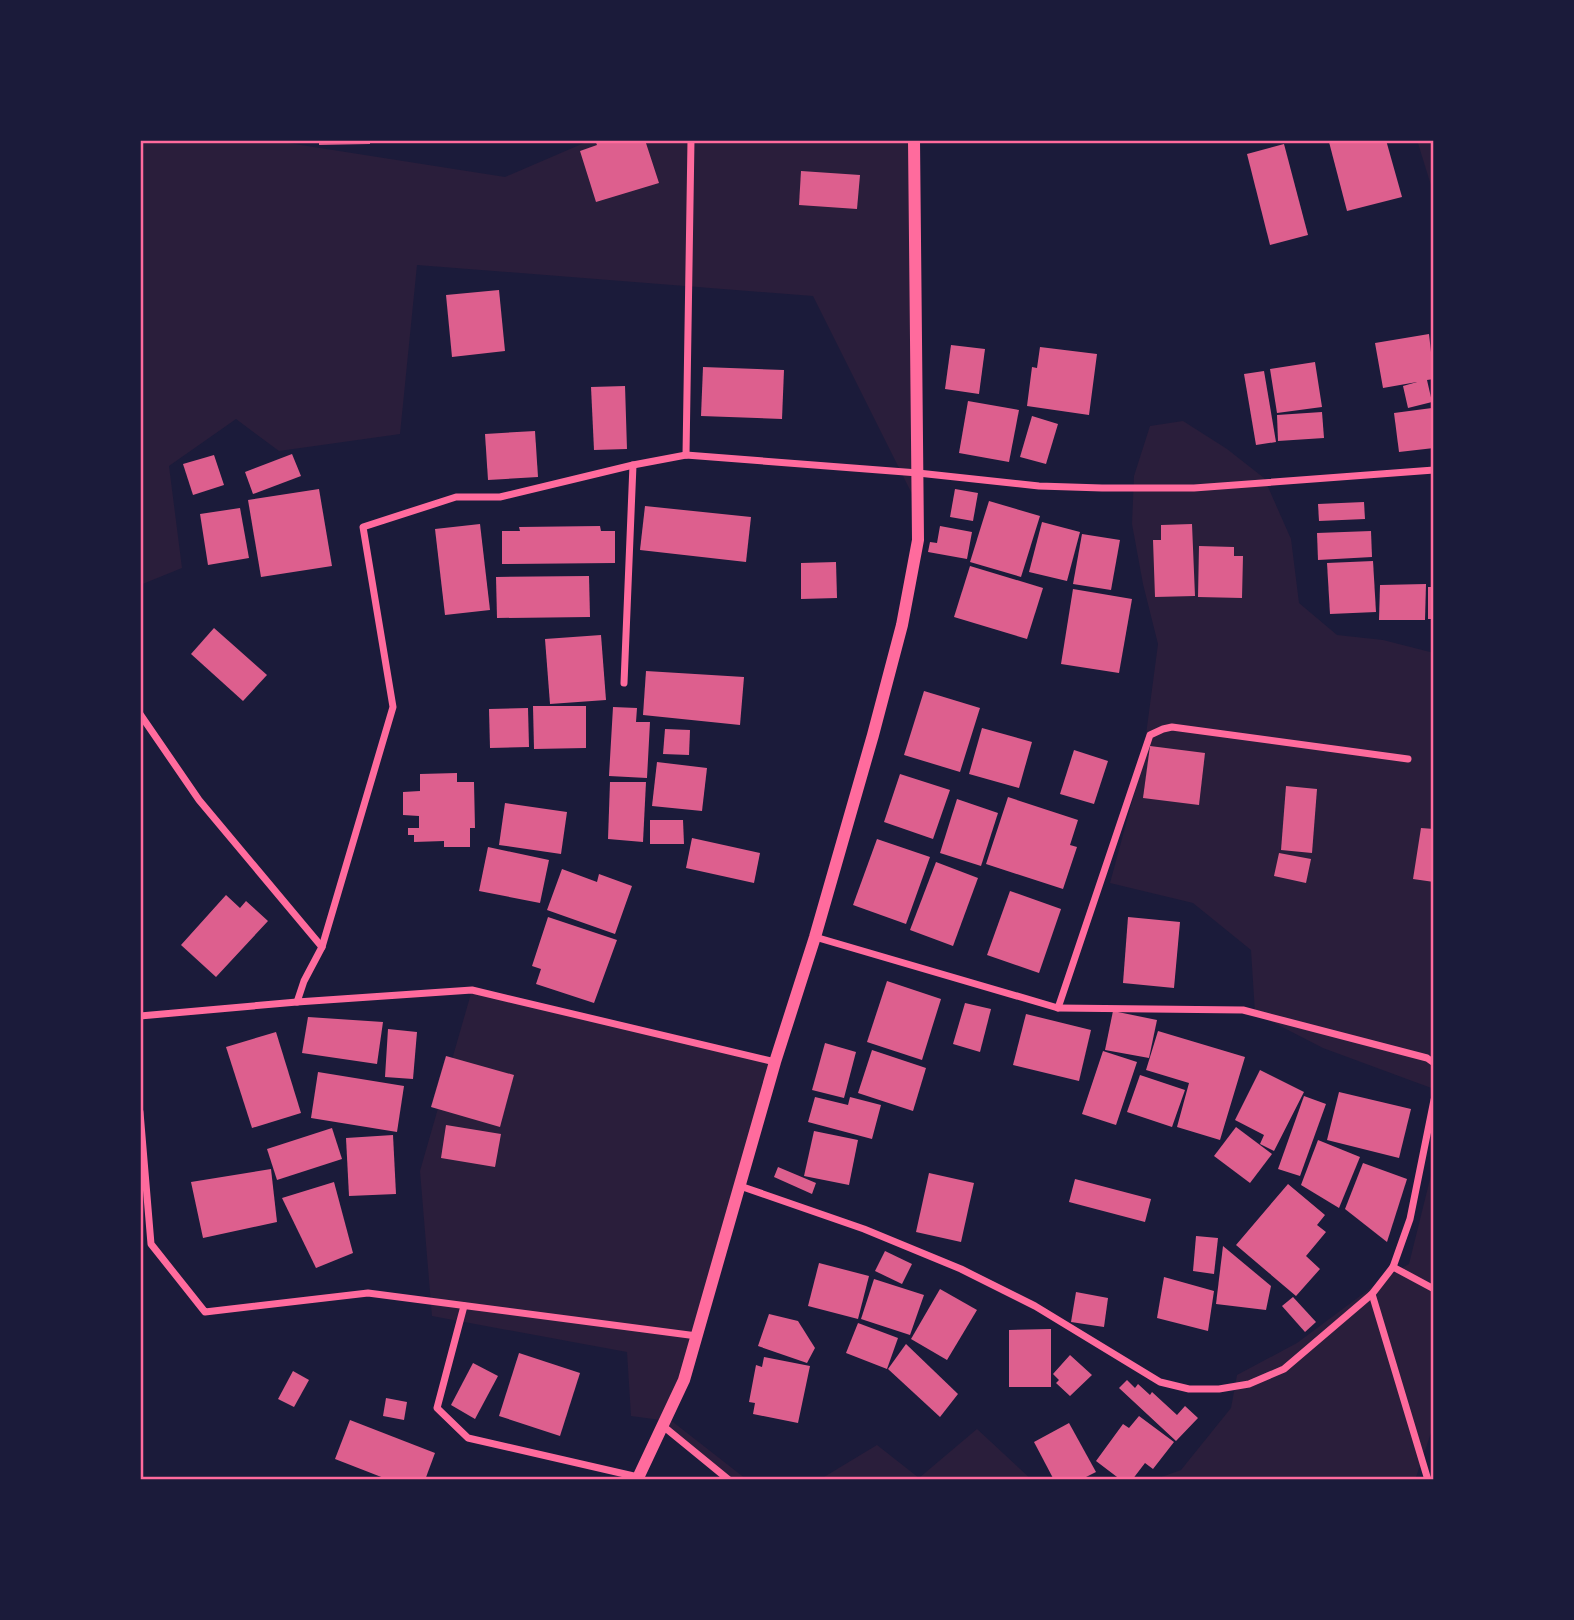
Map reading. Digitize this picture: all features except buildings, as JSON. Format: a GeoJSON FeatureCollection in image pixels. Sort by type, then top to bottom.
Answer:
{"type":"FeatureCollection","features":[{"type":"Feature","properties":{"kind":"street"},"geometry":{"type":"LineString","coordinates":[[686,455],[691,140]]}},
{"type":"Feature","properties":{"kind":"street"},"geometry":{"type":"LineString","coordinates":[[464,1306],[436,1408],[468,1438],[637,1478],[684,1380],[775,1062],[815,937],[902,625],[918,540],[914,140]]}},
{"type":"Feature","properties":{"kind":"street"},"geometry":{"type":"LineString","coordinates":[[297,1002],[303,981],[323,947],[393,707],[363,527],[456,497],[500,497],[686,455],[918,473],[1039,486],[1194,488],[1434,470]]}},
{"type":"Feature","properties":{"kind":"street"},"geometry":{"type":"LineString","coordinates":[[624,683],[633,465]]}},
{"type":"Feature","properties":{"kind":"street"},"geometry":{"type":"LineString","coordinates":[[140,714],[199,800],[323,947]]}},
{"type":"Feature","properties":{"kind":"street"},"geometry":{"type":"LineString","coordinates":[[1058,1008],[1150,735],[1172,727],[1408,759]]}},
{"type":"Feature","properties":{"kind":"street"},"geometry":{"type":"LineString","coordinates":[[815,937],[1058,1008],[1243,1010],[1427,1058],[1434,1063]]}},
{"type":"Feature","properties":{"kind":"street"},"geometry":{"type":"LineString","coordinates":[[140,1016],[472,989],[775,1062]]}},
{"type":"Feature","properties":{"kind":"street"},"geometry":{"type":"LineString","coordinates":[[740,1186],[864,1229],[961,1269],[1035,1307],[1160,1382],[1189,1389],[1219,1389],[1249,1384],[1284,1369],[1372,1294],[1393,1267],[1410,1219],[1434,1100]]}},
{"type":"Feature","properties":{"kind":"street"},"geometry":{"type":"LineString","coordinates":[[140,1112],[150,1244],[205,1312],[368,1293],[697,1336]]}},
{"type":"Feature","properties":{"kind":"street"},"geometry":{"type":"LineString","coordinates":[[140,1242],[150,1244]]}},
{"type":"Feature","properties":{"kind":"street"},"geometry":{"type":"LineString","coordinates":[[1393,1267],[1434,1289]]}},
{"type":"Feature","properties":{"kind":"street"},"geometry":{"type":"LineString","coordinates":[[1372,1294],[1428,1480]]}},
{"type":"Feature","properties":{"kind":"street"},"geometry":{"type":"LineString","coordinates":[[663,1426],[729,1480]]}},
{"type":"Feature","properties":{"kind":"shaded area"},"geometry":{"type":"Polygon","coordinates":[[[140,140],[269,140],[505,177],[591,140],[914,140],[918,506],[813,296],[417,265],[400,434],[279,451],[236,419],[169,466],[182,568],[140,585],[140,140]]]}},
{"type":"Feature","properties":{"kind":"shaded area"},"geometry":{"type":"Polygon","coordinates":[[[1417,140],[1434,140],[1434,195],[1417,140]]]}},
{"type":"Feature","properties":{"kind":"shaded area"},"geometry":{"type":"Polygon","coordinates":[[[1183,421],[1227,449],[1264,478],[1291,539],[1299,603],[1337,635],[1383,640],[1434,653],[1434,1089],[1323,1048],[1255,1013],[1251,950],[1193,903],[1110,883],[1142,765],[1158,644],[1132,524],[1134,476],[1150,426],[1183,421]]]}},
{"type":"Feature","properties":{"kind":"shaded area"},"geometry":{"type":"Polygon","coordinates":[[[472,990],[775,1062],[684,1380],[664,1415],[746,1479],[783,1480],[732,1480],[661,1420],[631,1416],[627,1352],[432,1316],[420,1171],[472,990]]]}},
{"type":"Feature","properties":{"kind":"shaded area"},"geometry":{"type":"Polygon","coordinates":[[[1434,1163],[1434,1424],[1415,1480],[1153,1480],[1181,1470],[1231,1408],[1237,1375],[1297,1343],[1383,1279],[1409,1264],[1434,1163]]]}},
{"type":"Feature","properties":{"kind":"shaded area"},"geometry":{"type":"Polygon","coordinates":[[[977,1429],[1032,1480],[819,1480],[877,1445],[919,1478],[977,1429]]]}}]}
